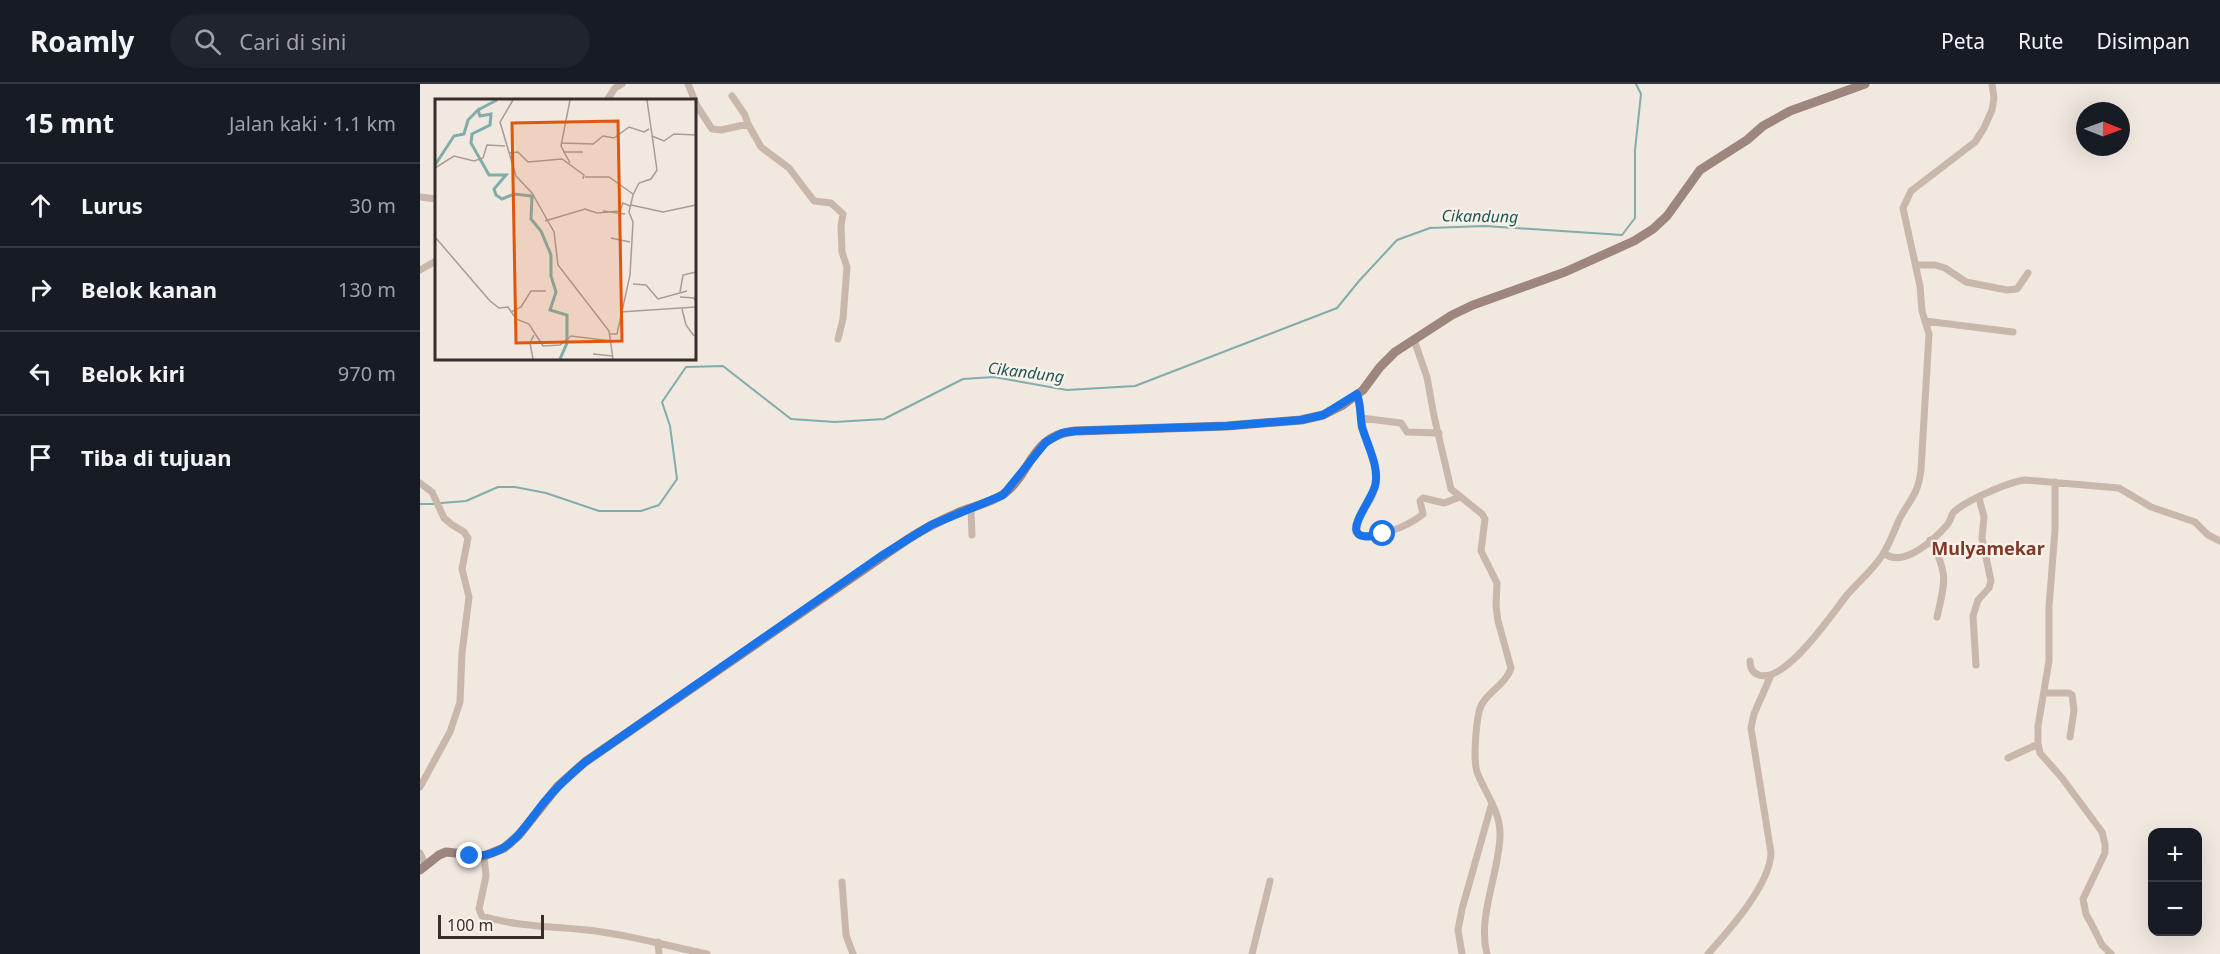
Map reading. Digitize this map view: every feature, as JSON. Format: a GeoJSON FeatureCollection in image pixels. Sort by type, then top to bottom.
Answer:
{"type":"FeatureCollection","features":[{"type":"Feature","properties":{"kind":"street"},"geometry":{"type":"LineString","coordinates":[[608,99],[615,88],[622,84]]}},
{"type":"Feature","properties":{"kind":"street"},"geometry":{"type":"LineString","coordinates":[[688,84],[694,99]]}},
{"type":"Feature","properties":{"kind":"street"},"geometry":{"type":"LineString","coordinates":[[420,853],[423,868],[446,852],[484,856],[504,848],[513,842],[563,782],[615,740],[881,556],[921,531],[1003,495],[1046,442],[1062,433],[1227,426],[1301,420],[1323,415],[1357,394],[1389,357],[1473,304],[1565,272],[1634,242],[1667,216],[1700,170],[1747,140],[1763,126],[1790,111],[1865,84]]}},
{"type":"Feature","properties":{"kind":"street"},"geometry":{"type":"LineString","coordinates":[[1750,661],[1750,668],[1756,675],[1771,675],[1783,669],[1884,553],[1907,504],[1917,489],[1921,470],[1929,343],[1904,208],[1911,191],[1975,142],[1992,110],[1994,98],[1992,84]]}},
{"type":"Feature","properties":{"kind":"street"},"geometry":{"type":"LineString","coordinates":[[732,96],[745,115],[747,124],[761,147],[789,168],[813,201],[831,203],[843,214],[842,252],[847,267],[843,319],[838,339]]}},
{"type":"Feature","properties":{"kind":"street"},"geometry":{"type":"LineString","coordinates":[[696,104],[712,129],[721,130],[747,124]]}},
{"type":"Feature","properties":{"kind":"street"},"geometry":{"type":"LineString","coordinates":[[420,197],[435,199]]}},
{"type":"Feature","properties":{"kind":"street"},"geometry":{"type":"LineString","coordinates":[[420,270],[435,262]]}},
{"type":"Feature","properties":{"kind":"street"},"geometry":{"type":"LineString","coordinates":[[1916,265],[1935,265],[1945,268],[1966,282],[2007,290],[2016,289],[2028,273]]}},
{"type":"Feature","properties":{"kind":"street"},"geometry":{"type":"LineString","coordinates":[[1925,321],[2013,332]]}},
{"type":"Feature","properties":{"kind":"street"},"geometry":{"type":"LineString","coordinates":[[1414,340],[1427,377],[1451,489],[1485,519],[1481,551],[1497,583],[1498,621],[1511,668],[1481,706],[1478,718],[1476,769],[1497,813],[1500,834],[1485,931],[1487,954]]}},
{"type":"Feature","properties":{"kind":"street"},"geometry":{"type":"LineString","coordinates":[[1357,394],[1377,479],[1372,497],[1357,521],[1355,528],[1359,535],[1362,537],[1383,534],[1416,520],[1424,512],[1420,501],[1423,498],[1444,503],[1460,497]]}},
{"type":"Feature","properties":{"kind":"street"},"geometry":{"type":"LineString","coordinates":[[1361,418],[1401,423],[1407,432],[1413,434],[1438,433]]}},
{"type":"Feature","properties":{"kind":"street"},"geometry":{"type":"LineString","coordinates":[[1884,553],[1893,557],[1918,551],[1948,524],[1954,512],[2012,482],[2025,480],[2119,488],[2151,507],[2195,522],[2208,535],[2220,541]]}},
{"type":"Feature","properties":{"kind":"street"},"geometry":{"type":"LineString","coordinates":[[2055,482],[2055,530],[2049,607],[2049,662],[2038,726],[2038,744],[2040,753],[2062,778],[2102,832],[2105,853],[2083,899],[2086,914],[2092,926],[2102,945],[2111,954]]}},
{"type":"Feature","properties":{"kind":"street"},"geometry":{"type":"LineString","coordinates":[[420,483],[432,492],[439,508],[451,524],[464,532],[468,538],[462,568],[469,597],[462,654],[460,702],[450,732],[420,787]]}},
{"type":"Feature","properties":{"kind":"street"},"geometry":{"type":"LineString","coordinates":[[1976,665],[1973,616],[1978,600],[1989,588],[1991,580],[1982,538],[1984,517],[1979,498]]}},
{"type":"Feature","properties":{"kind":"street"},"geometry":{"type":"LineString","coordinates":[[971,508],[972,535]]}},
{"type":"Feature","properties":{"kind":"street"},"geometry":{"type":"LineString","coordinates":[[1930,540],[1944,569],[1945,580],[1937,618]]}},
{"type":"Feature","properties":{"kind":"street"},"geometry":{"type":"LineString","coordinates":[[1708,954],[1763,884],[1769,869],[1771,853],[1751,728],[1754,714],[1771,675]]}},
{"type":"Feature","properties":{"kind":"street"},"geometry":{"type":"LineString","coordinates":[[2045,693],[2072,695],[2074,710],[2070,737]]}},
{"type":"Feature","properties":{"kind":"street"},"geometry":{"type":"LineString","coordinates":[[2007,758],[2038,744]]}},
{"type":"Feature","properties":{"kind":"street"},"geometry":{"type":"LineString","coordinates":[[1462,954],[1458,930],[1462,909],[1492,803]]}},
{"type":"Feature","properties":{"kind":"street"},"geometry":{"type":"LineString","coordinates":[[484,856],[486,876],[479,909],[482,916],[534,926],[583,930],[658,942],[706,954]]}},
{"type":"Feature","properties":{"kind":"street"},"geometry":{"type":"LineString","coordinates":[[1252,954],[1270,881]]}},
{"type":"Feature","properties":{"kind":"street"},"geometry":{"type":"LineString","coordinates":[[842,882],[846,935],[853,954]]}},
{"type":"Feature","properties":{"kind":"street"},"geometry":{"type":"LineString","coordinates":[[658,942],[658,954]]}},
{"type":"Feature","properties":{"kind":"waterway","name":"Cikandung"},"geometry":{"type":"LineString","coordinates":[[441,503],[466,501],[498,487],[515,487],[546,493],[599,511],[641,511],[659,505],[677,479],[670,426],[662,402],[686,367],[723,366],[791,419],[835,422],[884,419],[963,379],[994,377],[1067,390],[1135,386],[1337,308],[1397,240],[1430,228],[1485,226],[1622,235],[1635,218],[1635,150],[1641,94],[1636,84]]}},
{"type":"Feature","properties":{"kind":"waterway","name":"Cikandung"},"geometry":{"type":"LineString","coordinates":[[420,504],[435,504]]}},
{"type":"Feature","properties":{"kind":"district","name":"Mulyamekar"},"geometry":{"type":"Point","coordinates":[1988,549]}},
{"type":"Feature","properties":{"kind":"route"},"geometry":{"type":"LineString","coordinates":[[470,856],[484,856],[513,842],[558,786],[585,762],[881,556],[931,525],[1003,495],[1046,442],[1062,433],[1227,426],[1301,420],[1323,415],[1357,394],[1362,427],[1376,469],[1377,479],[1372,497],[1359,516],[1355,528],[1362,537],[1383,534]]}}]}
